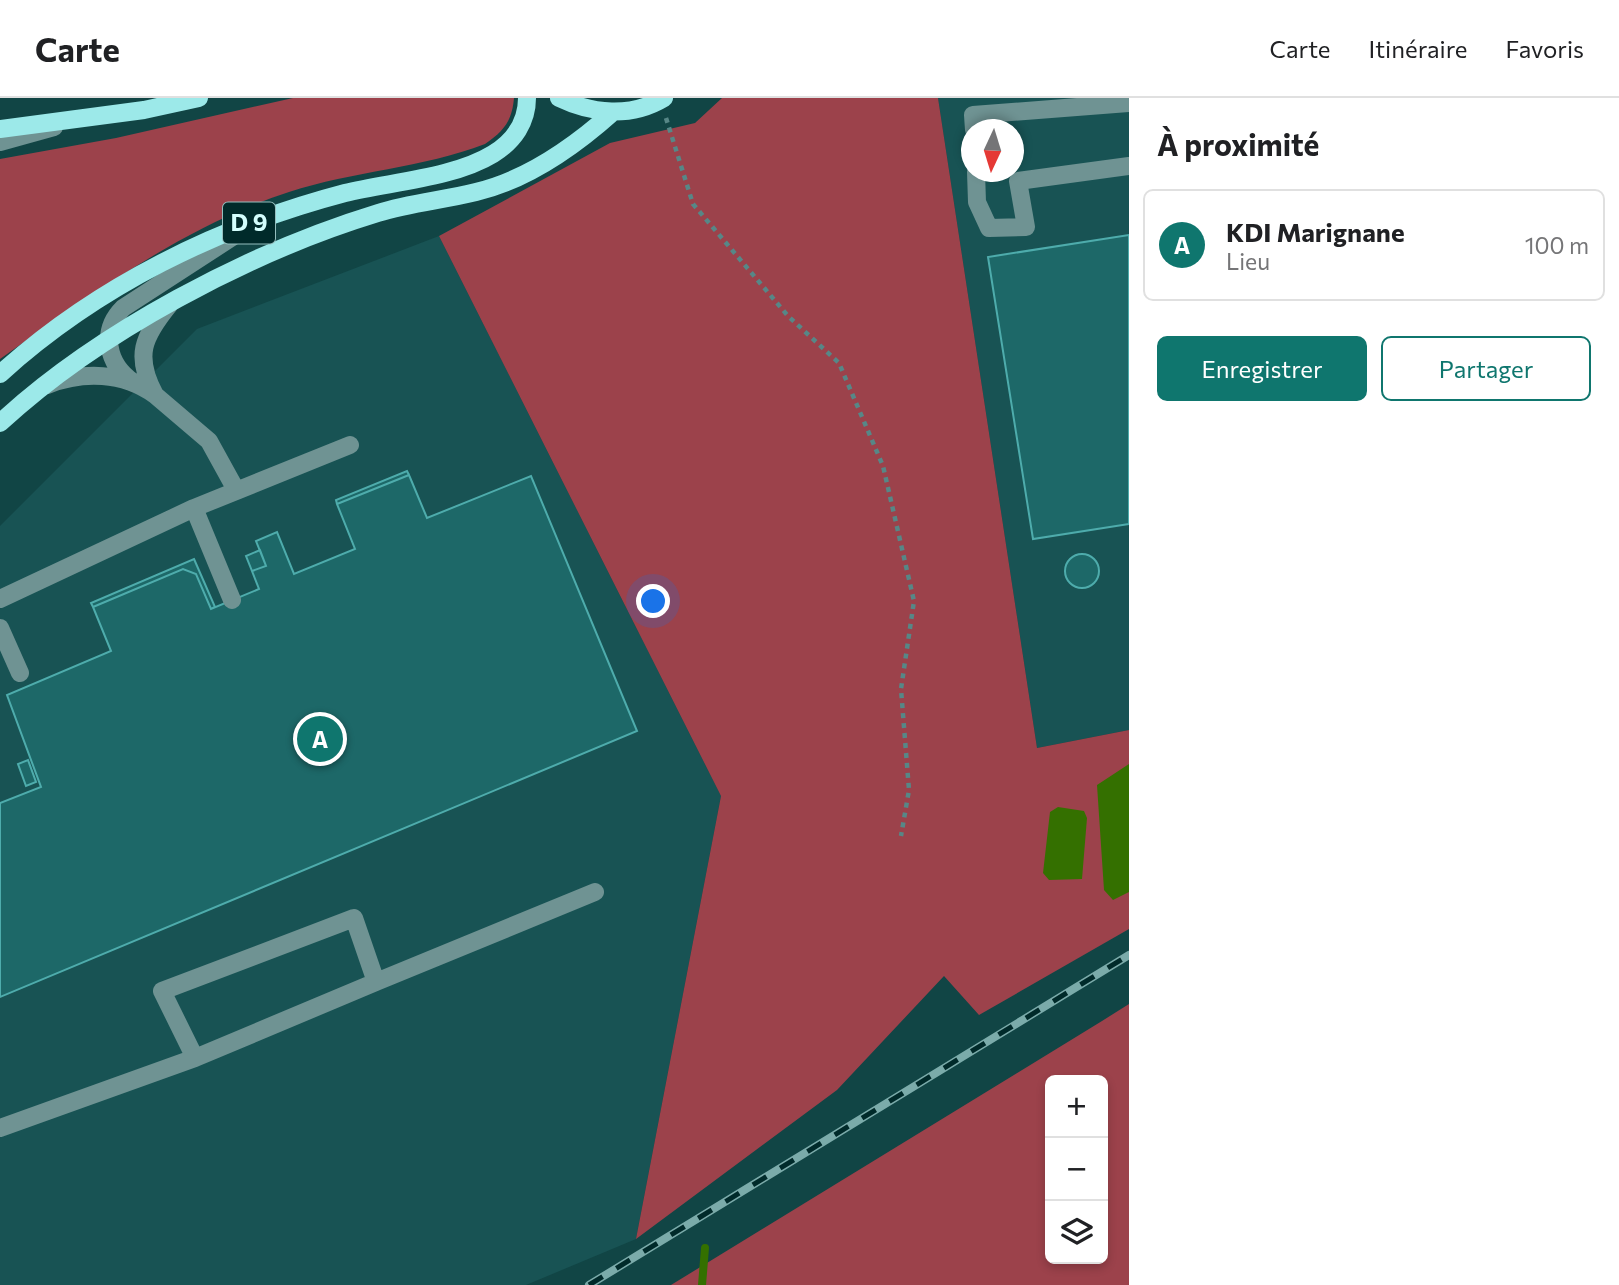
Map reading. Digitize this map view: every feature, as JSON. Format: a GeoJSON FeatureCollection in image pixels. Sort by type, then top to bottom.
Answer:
{"type":"FeatureCollection","features":[{"type":"Feature","properties":{"kind":"main road"},"geometry":{"type":"LineString","coordinates":[[0,129],[87,118],[199,98]]}},
{"type":"Feature","properties":{"kind":"main road","name":"D 9"},"geometry":{"type":"LineString","coordinates":[[0,374],[28,348],[107,294],[177,254],[260,218],[345,193],[462,167],[494,154],[522,129],[527,98]]}},
{"type":"Feature","properties":{"kind":"main road"},"geometry":{"type":"LineString","coordinates":[[559,98],[580,108],[613,113],[637,109],[662,99]]}},
{"type":"Feature","properties":{"kind":"main road","name":"D 9"},"geometry":{"type":"LineString","coordinates":[[0,423],[37,389],[110,342],[169,305],[269,253],[379,212],[479,191],[517,177],[582,139],[613,113]]}},
{"type":"Feature","properties":{"kind":"street"},"geometry":{"type":"LineString","coordinates":[[973,119],[973,115],[1129,103]]}},
{"type":"Feature","properties":{"kind":"street"},"geometry":{"type":"LineString","coordinates":[[0,142],[87,118]]}},
{"type":"Feature","properties":{"kind":"street"},"geometry":{"type":"LineString","coordinates":[[1024,180],[1129,166]]}},
{"type":"Feature","properties":{"kind":"street"},"geometry":{"type":"LineString","coordinates":[[976,182],[977,202],[989,229],[1026,227],[1018,182]]}},
{"type":"Feature","properties":{"kind":"street"},"geometry":{"type":"LineString","coordinates":[[236,490],[209,441],[155,395],[133,382],[115,366],[110,342],[114,317],[123,308],[260,218]]}},
{"type":"Feature","properties":{"kind":"street"},"geometry":{"type":"LineString","coordinates":[[155,395],[144,371],[144,342],[150,328],[169,305]]}},
{"type":"Feature","properties":{"kind":"street"},"geometry":{"type":"LineString","coordinates":[[37,389],[63,379],[85,375],[133,382]]}},
{"type":"Feature","properties":{"kind":"street"},"geometry":{"type":"LineString","coordinates":[[0,599],[194,508],[349,445]]}},
{"type":"Feature","properties":{"kind":"street"},"geometry":{"type":"LineString","coordinates":[[194,508],[232,600]]}},
{"type":"Feature","properties":{"kind":"street"},"geometry":{"type":"LineString","coordinates":[[0,628],[20,673]]}},
{"type":"Feature","properties":{"kind":"street"},"geometry":{"type":"LineString","coordinates":[[0,1128],[195,1058],[595,892]]}},
{"type":"Feature","properties":{"kind":"street"},"geometry":{"type":"LineString","coordinates":[[195,1058],[162,991],[354,918],[376,982]]}},
{"type":"Feature","properties":{"kind":"path"},"geometry":{"type":"LineString","coordinates":[[662,99],[693,204],[788,316],[839,363],[883,466],[914,601],[901,689],[909,790],[901,836]]}},
{"type":"Feature","properties":{"kind":"shaded area"},"geometry":{"type":"Polygon","coordinates":[[[293,98],[514,98],[506,125],[485,144],[437,159],[313,185],[250,207],[175,243],[138,265],[0,359],[0,159],[116,138],[293,98]]]}},
{"type":"Feature","properties":{"kind":"shaded area"},"geometry":{"type":"Polygon","coordinates":[[[722,98],[938,98],[1037,748],[1129,730],[1129,929],[979,1015],[944,976],[837,1090],[636,1239],[721,796],[439,236],[610,143],[695,123],[722,98]]]}},
{"type":"Feature","properties":{"kind":"shaded area"},"geometry":{"type":"Polygon","coordinates":[[[938,98],[1129,98],[1129,730],[1037,748],[938,98]]]}},
{"type":"Feature","properties":{"kind":"shaded area"},"geometry":{"type":"Polygon","coordinates":[[[439,236],[721,796],[636,1239],[526,1285],[0,1285],[0,526],[197,329],[439,236]]]}},
{"type":"Feature","properties":{"kind":"shaded area"},"geometry":{"type":"Polygon","coordinates":[[[1129,764],[1129,892],[1113,900],[1104,890],[1097,785],[1129,764]]]}},
{"type":"Feature","properties":{"kind":"shaded area"},"geometry":{"type":"Polygon","coordinates":[[[1058,807],[1084,811],[1087,818],[1082,879],[1049,880],[1043,873],[1050,812],[1058,807]]]}},
{"type":"Feature","properties":{"kind":"shaded area"},"geometry":{"type":"Polygon","coordinates":[[[1129,1004],[1129,1285],[671,1285],[1129,1004]]]}},
{"type":"Feature","properties":{"kind":"building"},"geometry":{"type":"Polygon","coordinates":[[[1129,235],[1129,524],[1033,539],[988,257],[1129,235]]]}},
{"type":"Feature","properties":{"kind":"building"},"geometry":{"type":"Polygon","coordinates":[[[407,471],[409,475],[337,504],[336,500],[407,471]]]}},
{"type":"Feature","properties":{"kind":"building"},"geometry":{"type":"Polygon","coordinates":[[[409,475],[427,518],[531,476],[637,731],[0,997],[0,803],[41,787],[7,695],[111,651],[93,607],[183,569],[196,574],[211,609],[259,589],[252,571],[266,566],[256,541],[277,532],[294,574],[355,549],[337,504],[409,475]]]}},
{"type":"Feature","properties":{"kind":"building"},"geometry":{"type":"Polygon","coordinates":[[[260,550],[266,566],[252,571],[246,556],[260,550]]]}},
{"type":"Feature","properties":{"kind":"building"},"geometry":{"type":"Polygon","coordinates":[[[1082,554],[1094,559],[1099,571],[1094,583],[1082,588],[1070,583],[1065,571],[1070,559],[1082,554]]]}},
{"type":"Feature","properties":{"kind":"building"},"geometry":{"type":"Polygon","coordinates":[[[194,559],[215,607],[211,609],[196,574],[183,569],[93,607],[91,603],[194,559]]]}},
{"type":"Feature","properties":{"kind":"building"},"geometry":{"type":"Polygon","coordinates":[[[28,760],[36,782],[26,786],[18,764],[28,760]]]}},
{"type":"Feature","properties":{"kind":"waterway"},"geometry":{"type":"LineString","coordinates":[[702,1285],[705,1248]]}},
{"type":"Feature","properties":{"kind":"railway"},"geometry":{"type":"LineString","coordinates":[[589,1285],[1129,955]]}},
{"type":"Feature","properties":{"kind":"place","name":"KDI Marignane"},"geometry":{"type":"Point","coordinates":[320,739]}}]}
